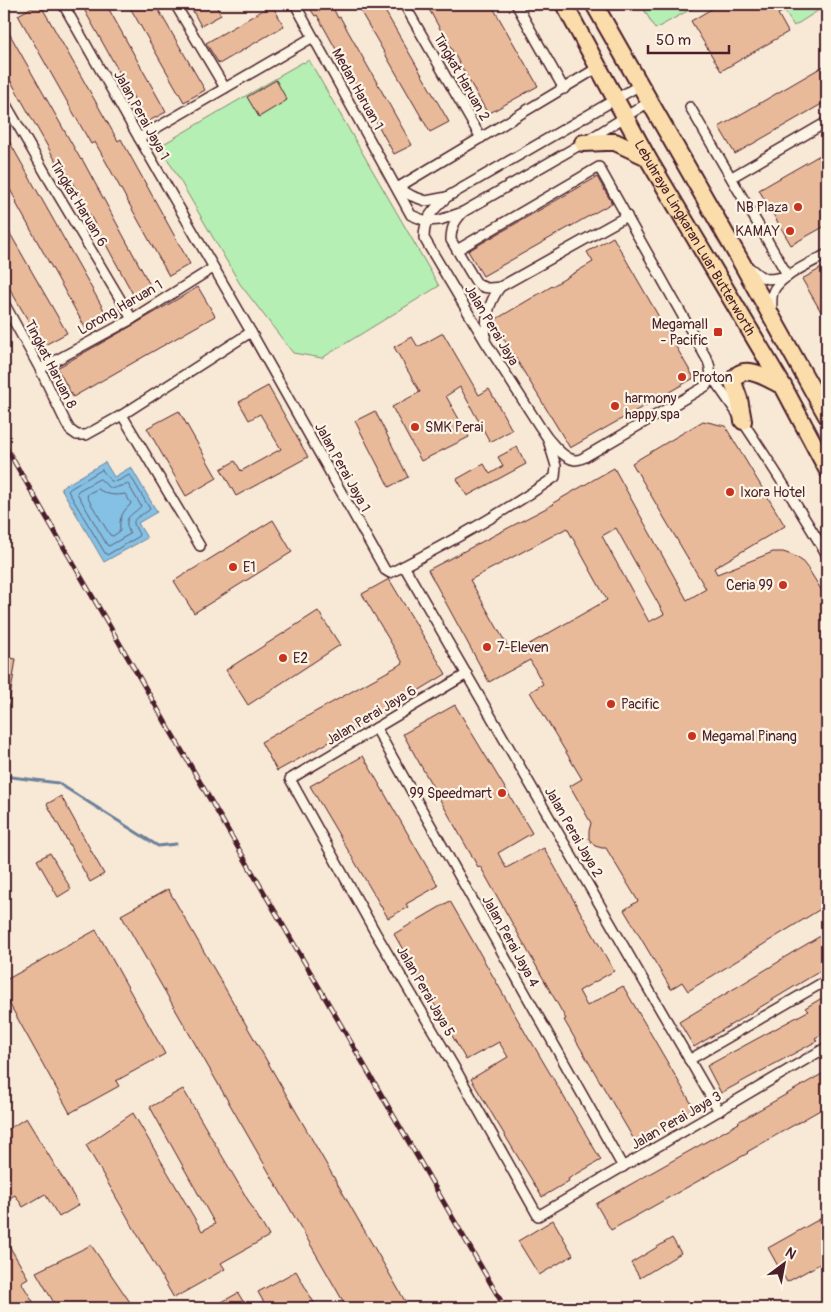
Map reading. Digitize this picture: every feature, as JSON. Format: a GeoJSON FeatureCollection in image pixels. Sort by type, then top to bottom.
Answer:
{"type":"FeatureCollection","features":[{"type":"Feature","properties":{"kind":"highway","name":"Lebuhraya Lingkaran Luar Butterworth"},"geometry":{"type":"LineString","coordinates":[[564,4],[647,157],[782,386],[827,469]]}},
{"type":"Feature","properties":{"kind":"highway","name":"Lebuhraya Lingkaran Luar Butterworth"},"geometry":{"type":"LineString","coordinates":[[594,4],[827,416]]}},
{"type":"Feature","properties":{"kind":"highway"},"geometry":{"type":"LineString","coordinates":[[584,143],[615,142],[647,157]]}},
{"type":"Feature","properties":{"kind":"highway"},"geometry":{"type":"LineString","coordinates":[[743,421],[739,399],[733,382],[735,376],[742,372],[750,372],[761,375],[782,386]]}},
{"type":"Feature","properties":{"kind":"street","name":"Jalan Perai Jaya 1"},"geometry":{"type":"LineString","coordinates":[[63,4],[385,570],[390,573],[453,540],[555,477],[556,466],[548,439]]}},
{"type":"Feature","properties":{"kind":"street"},"geometry":{"type":"LineString","coordinates":[[175,4],[225,88]]}},
{"type":"Feature","properties":{"kind":"street","name":"Medan Haruan 1"},"geometry":{"type":"LineString","coordinates":[[295,4],[411,214]]}},
{"type":"Feature","properties":{"kind":"street","name":"Tingkat Haruan 2"},"geometry":{"type":"LineString","coordinates":[[404,4],[481,138]]}},
{"type":"Feature","properties":{"kind":"street"},"geometry":{"type":"LineString","coordinates":[[516,4],[564,89]]}},
{"type":"Feature","properties":{"kind":"street"},"geometry":{"type":"LineString","coordinates":[[138,138],[313,37]]}},
{"type":"Feature","properties":{"kind":"street"},"geometry":{"type":"LineString","coordinates":[[447,197],[426,201],[398,188],[598,68]]}},
{"type":"Feature","properties":{"kind":"street"},"geometry":{"type":"LineString","coordinates":[[424,238],[426,221],[432,211],[447,197],[640,85]]}},
{"type":"Feature","properties":{"kind":"street","name":"Tingkat Haruan 6"},"geometry":{"type":"LineString","coordinates":[[4,101],[132,318]]}},
{"type":"Feature","properties":{"kind":"street"},"geometry":{"type":"LineString","coordinates":[[411,214],[426,221],[440,220],[463,212],[584,143],[650,102]]}},
{"type":"Feature","properties":{"kind":"street"},"geometry":{"type":"LineString","coordinates":[[690,107],[788,276]]}},
{"type":"Feature","properties":{"kind":"street"},"geometry":{"type":"LineString","coordinates":[[732,177],[827,122]]}},
{"type":"Feature","properties":{"kind":"street"},"geometry":{"type":"LineString","coordinates":[[456,250],[599,167],[708,361],[711,369],[710,378],[706,386],[583,458],[575,460],[569,458],[548,439]]}},
{"type":"Feature","properties":{"kind":"street"},"geometry":{"type":"LineString","coordinates":[[463,212],[453,225],[451,232],[456,250],[480,286],[486,288],[500,287]]}},
{"type":"Feature","properties":{"kind":"street","name":"Jalan Perai Jaya"},"geometry":{"type":"LineString","coordinates":[[411,214],[485,340],[548,439]]}},
{"type":"Feature","properties":{"kind":"street","name":"Jalan Perai Jaya"},"geometry":{"type":"LineString","coordinates":[[500,287],[627,216]]}},
{"type":"Feature","properties":{"kind":"street"},"geometry":{"type":"LineString","coordinates":[[772,318],[772,297],[776,287],[788,276],[827,254]]}},
{"type":"Feature","properties":{"kind":"street"},"geometry":{"type":"LineString","coordinates":[[740,260],[763,278],[769,280],[788,276]]}},
{"type":"Feature","properties":{"kind":"street","name":"Lorong Haruan 1"},"geometry":{"type":"LineString","coordinates":[[40,369],[132,318],[213,268]]}},
{"type":"Feature","properties":{"kind":"street"},"geometry":{"type":"LineString","coordinates":[[485,340],[488,310],[493,296],[500,287]]}},
{"type":"Feature","properties":{"kind":"street","name":"Tingkat Haruan 8"},"geometry":{"type":"LineString","coordinates":[[4,303],[40,369],[70,430],[77,435],[86,435],[122,415]]}},
{"type":"Feature","properties":{"kind":"street"},"geometry":{"type":"LineString","coordinates":[[200,546],[122,415],[250,332]]}},
{"type":"Feature","properties":{"kind":"street"},"geometry":{"type":"LineString","coordinates":[[710,378],[716,383],[743,421],[827,555]]}},
{"type":"Feature","properties":{"kind":"street","name":"Jalan Perai Jaya 2"},"geometry":{"type":"LineString","coordinates":[[404,566],[719,1111]]}},
{"type":"Feature","properties":{"kind":"street","name":"Jalan Perai Jaya 6"},"geometry":{"type":"LineString","coordinates":[[290,780],[467,674]]}},
{"type":"Feature","properties":{"kind":"street","name":"Jalan Perai Jaya 4"},"geometry":{"type":"LineString","coordinates":[[376,728],[622,1167]]}},
{"type":"Feature","properties":{"kind":"street","name":"Jalan Perai Jaya 5"},"geometry":{"type":"LineString","coordinates":[[290,780],[538,1216]]}},
{"type":"Feature","properties":{"kind":"street"},"geometry":{"type":"LineString","coordinates":[[689,1060],[827,980]]}},
{"type":"Feature","properties":{"kind":"street","name":"Jalan Perai Jaya 3"},"geometry":{"type":"LineString","coordinates":[[538,1216],[827,1047]]}},
{"type":"Feature","properties":{"kind":"green space"},"geometry":{"type":"Polygon","coordinates":[[[641,4],[700,4],[655,29],[641,4]]]}},
{"type":"Feature","properties":{"kind":"green space"},"geometry":{"type":"Polygon","coordinates":[[[780,4],[827,4],[827,5],[794,26],[780,4]]]}},
{"type":"Feature","properties":{"kind":"green space"},"geometry":{"type":"Polygon","coordinates":[[[309,60],[439,286],[322,358],[293,353],[240,284],[160,146],[280,75],[309,60]]]}},
{"type":"Feature","properties":{"kind":"water"},"geometry":{"type":"Polygon","coordinates":[[[105,462],[114,477],[131,467],[157,512],[138,523],[147,538],[104,562],[61,488],[105,462]]]}},
{"type":"Feature","properties":{"kind":"building"},"geometry":{"type":"Polygon","coordinates":[[[40,4],[118,141],[121,139],[190,264],[169,276],[95,142],[91,144],[18,15],[40,4]]]}},
{"type":"Feature","properties":{"kind":"building"},"geometry":{"type":"Polygon","coordinates":[[[81,4],[106,4],[166,112],[147,122],[81,4]]]}},
{"type":"Feature","properties":{"kind":"building"},"geometry":{"type":"Polygon","coordinates":[[[128,4],[155,4],[205,90],[184,102],[128,4]]]}},
{"type":"Feature","properties":{"kind":"building"},"geometry":{"type":"Polygon","coordinates":[[[189,4],[215,4],[221,15],[201,26],[189,4]]]}},
{"type":"Feature","properties":{"kind":"building"},"geometry":{"type":"Polygon","coordinates":[[[307,4],[331,4],[412,145],[394,154],[317,15],[315,16],[307,4]]]}},
{"type":"Feature","properties":{"kind":"building"},"geometry":{"type":"Polygon","coordinates":[[[364,4],[381,4],[449,122],[430,132],[358,7],[364,4]]]}},
{"type":"Feature","properties":{"kind":"building"},"geometry":{"type":"Polygon","coordinates":[[[426,4],[491,4],[538,86],[488,114],[426,4]]]}},
{"type":"Feature","properties":{"kind":"building"},"geometry":{"type":"Polygon","coordinates":[[[720,4],[778,4],[782,12],[778,14],[788,32],[721,71],[691,21],[720,4]]]}},
{"type":"Feature","properties":{"kind":"building"},"geometry":{"type":"Polygon","coordinates":[[[272,5],[284,26],[219,64],[206,43],[272,5]]]}},
{"type":"Feature","properties":{"kind":"building"},"geometry":{"type":"Polygon","coordinates":[[[4,24],[82,159],[151,287],[134,296],[61,162],[58,165],[4,69],[4,24]]]}},
{"type":"Feature","properties":{"kind":"building"},"geometry":{"type":"Polygon","coordinates":[[[827,64],[827,101],[735,154],[719,127],[827,64]]]}},
{"type":"Feature","properties":{"kind":"building"},"geometry":{"type":"Polygon","coordinates":[[[276,80],[287,100],[259,117],[247,97],[276,80]]]}},
{"type":"Feature","properties":{"kind":"building"},"geometry":{"type":"Polygon","coordinates":[[[4,132],[109,319],[87,331],[4,179],[4,132]]]}},
{"type":"Feature","properties":{"kind":"building","name":"NB Plaza"},"geometry":{"type":"Polygon","coordinates":[[[827,151],[827,225],[791,245],[759,190],[827,151]]]}},
{"type":"Feature","properties":{"kind":"building"},"geometry":{"type":"Polygon","coordinates":[[[597,177],[612,203],[483,276],[468,251],[597,177]]]}},
{"type":"Feature","properties":{"kind":"building"},"geometry":{"type":"Polygon","coordinates":[[[4,223],[67,333],[43,346],[4,279],[4,223]]]}},
{"type":"Feature","properties":{"kind":"building"},"geometry":{"type":"Polygon","coordinates":[[[613,237],[694,378],[570,448],[493,321],[593,262],[587,252],[613,237]]]}},
{"type":"Feature","properties":{"kind":"building"},"geometry":{"type":"Polygon","coordinates":[[[827,265],[827,322],[802,279],[827,265]]]}},
{"type":"Feature","properties":{"kind":"building"},"geometry":{"type":"Polygon","coordinates":[[[198,287],[215,316],[73,397],[57,368],[198,287]]]}},
{"type":"Feature","properties":{"kind":"building"},"geometry":{"type":"Polygon","coordinates":[[[443,333],[479,395],[489,389],[512,430],[490,442],[460,387],[446,396],[469,437],[421,461],[392,407],[420,392],[394,347],[412,337],[418,347],[443,333]]]}},
{"type":"Feature","properties":{"kind":"building"},"geometry":{"type":"Polygon","coordinates":[[[268,386],[308,457],[236,496],[221,469],[235,461],[241,471],[281,449],[260,414],[249,420],[239,402],[268,386]]]}},
{"type":"Feature","properties":{"kind":"building"},"geometry":{"type":"Polygon","coordinates":[[[179,411],[217,478],[186,496],[147,428],[179,411]]]}},
{"type":"Feature","properties":{"kind":"building"},"geometry":{"type":"Polygon","coordinates":[[[375,411],[408,477],[389,487],[355,421],[375,411]]]}},
{"type":"Feature","properties":{"kind":"building","name":"Megamal Pinang"},"geometry":{"type":"Polygon","coordinates":[[[703,421],[725,426],[785,526],[714,568],[717,574],[773,552],[783,552],[801,560],[827,599],[827,905],[688,991],[682,982],[671,989],[624,910],[638,901],[606,848],[595,846],[589,839],[591,823],[570,786],[582,779],[530,692],[543,684],[530,660],[489,682],[428,570],[554,504],[614,468],[687,600],[706,589],[632,463],[703,421]],[[567,528],[470,580],[512,654],[607,600],[567,528]],[[616,528],[602,536],[649,622],[664,614],[616,528]]]}},
{"type":"Feature","properties":{"kind":"building"},"geometry":{"type":"Polygon","coordinates":[[[517,447],[526,464],[467,496],[457,479],[484,464],[490,474],[503,466],[498,457],[517,447]]]}},
{"type":"Feature","properties":{"kind":"building","name":"E1"},"geometry":{"type":"Polygon","coordinates":[[[273,520],[292,552],[194,613],[174,581],[273,520]]]}},
{"type":"Feature","properties":{"kind":"building"},"geometry":{"type":"Polygon","coordinates":[[[389,579],[446,674],[409,698],[277,771],[261,742],[403,663],[362,594],[389,579]]]}},
{"type":"Feature","properties":{"kind":"building","name":"E2"},"geometry":{"type":"Polygon","coordinates":[[[318,611],[340,645],[248,705],[226,670],[318,611]]]}},
{"type":"Feature","properties":{"kind":"building"},"geometry":{"type":"Polygon","coordinates":[[[4,657],[16,659],[9,705],[4,704],[4,657]]]}},
{"type":"Feature","properties":{"kind":"building"},"geometry":{"type":"Polygon","coordinates":[[[455,705],[532,833],[498,853],[506,868],[544,848],[614,971],[579,991],[587,1006],[623,986],[694,1108],[636,1143],[564,1020],[566,1019],[480,866],[478,867],[403,734],[455,705]]]}},
{"type":"Feature","properties":{"kind":"building"},"geometry":{"type":"Polygon","coordinates":[[[363,756],[438,886],[406,904],[408,907],[388,918],[310,786],[363,756]]]}},
{"type":"Feature","properties":{"kind":"building"},"geometry":{"type":"Polygon","coordinates":[[[61,796],[104,874],[90,882],[47,804],[61,796]]]}},
{"type":"Feature","properties":{"kind":"building"},"geometry":{"type":"Polygon","coordinates":[[[50,853],[71,889],[58,897],[37,860],[50,853]]]}},
{"type":"Feature","properties":{"kind":"building"},"geometry":{"type":"Polygon","coordinates":[[[168,889],[409,1308],[347,1308],[121,915],[168,889]]]}},
{"type":"Feature","properties":{"kind":"building"},"geometry":{"type":"Polygon","coordinates":[[[450,901],[601,1160],[542,1197],[471,1079],[508,1057],[499,1042],[466,1060],[394,934],[450,901]]]}},
{"type":"Feature","properties":{"kind":"building"},"geometry":{"type":"Polygon","coordinates":[[[96,930],[165,1054],[116,1081],[119,1086],[70,1113],[4,994],[4,981],[96,930]]]}},
{"type":"Feature","properties":{"kind":"building"},"geometry":{"type":"Polygon","coordinates":[[[827,932],[827,967],[694,1047],[679,1022],[827,932]]]}},
{"type":"Feature","properties":{"kind":"building"},"geometry":{"type":"Polygon","coordinates":[[[827,995],[827,1031],[815,1038],[817,1041],[721,1093],[707,1066],[808,1011],[805,1008],[827,995]]]}},
{"type":"Feature","properties":{"kind":"building"},"geometry":{"type":"Polygon","coordinates":[[[827,1071],[827,1106],[611,1230],[596,1204],[827,1071]]]}},
{"type":"Feature","properties":{"kind":"building"},"geometry":{"type":"Polygon","coordinates":[[[183,1089],[269,1236],[221,1263],[225,1269],[174,1298],[86,1145],[133,1113],[202,1231],[215,1224],[150,1107],[183,1089]]]}},
{"type":"Feature","properties":{"kind":"building"},"geometry":{"type":"Polygon","coordinates":[[[26,1118],[79,1205],[59,1217],[45,1194],[23,1207],[15,1195],[4,1201],[4,1132],[26,1118]]]}},
{"type":"Feature","properties":{"kind":"building"},"geometry":{"type":"Polygon","coordinates":[[[827,1215],[827,1260],[787,1282],[768,1248],[827,1215]]]}},
{"type":"Feature","properties":{"kind":"building"},"geometry":{"type":"Polygon","coordinates":[[[553,1220],[573,1255],[539,1275],[518,1241],[553,1220]]]}},
{"type":"Feature","properties":{"kind":"building"},"geometry":{"type":"Polygon","coordinates":[[[4,1237],[28,1278],[21,1282],[37,1308],[4,1308],[4,1237]]]}},
{"type":"Feature","properties":{"kind":"building"},"geometry":{"type":"Polygon","coordinates":[[[672,1238],[681,1253],[640,1278],[631,1263],[672,1238]]]}},
{"type":"Feature","properties":{"kind":"building"},"geometry":{"type":"Polygon","coordinates":[[[91,1245],[134,1308],[57,1308],[36,1272],[91,1245]]]}},
{"type":"Feature","properties":{"kind":"building"},"geometry":{"type":"Polygon","coordinates":[[[296,1271],[317,1308],[267,1308],[258,1292],[296,1271]]]}},
{"type":"Feature","properties":{"kind":"building"},"geometry":{"type":"Polygon","coordinates":[[[238,1293],[247,1308],[211,1308],[238,1293]]]}},
{"type":"Feature","properties":{"kind":"waterway"},"geometry":{"type":"LineString","coordinates":[[4,776],[58,783],[158,846],[176,844]]}},
{"type":"Feature","properties":{"kind":"railway"},"geometry":{"type":"LineString","coordinates":[[4,444],[505,1308]]}},
{"type":"Feature","properties":{"kind":"place","name":"NB Plaza"},"geometry":{"type":"Point","coordinates":[798,207]}},
{"type":"Feature","properties":{"kind":"place","name":"KAMAY"},"geometry":{"type":"Point","coordinates":[790,231]}},
{"type":"Feature","properties":{"kind":"place","name":"Megamall - Pacific"},"geometry":{"type":"Point","coordinates":[718,332]}},
{"type":"Feature","properties":{"kind":"place","name":"Proton"},"geometry":{"type":"Point","coordinates":[682,377]}},
{"type":"Feature","properties":{"kind":"place","name":"harmony happy spa"},"geometry":{"type":"Point","coordinates":[615,406]}},
{"type":"Feature","properties":{"kind":"place","name":"SMK Perai"},"geometry":{"type":"Point","coordinates":[415,427]}},
{"type":"Feature","properties":{"kind":"place","name":"Ixora Hotel"},"geometry":{"type":"Point","coordinates":[730,492]}},
{"type":"Feature","properties":{"kind":"place","name":"E1"},"geometry":{"type":"Point","coordinates":[233,567]}},
{"type":"Feature","properties":{"kind":"place","name":"Ceria 99"},"geometry":{"type":"Point","coordinates":[783,585]}},
{"type":"Feature","properties":{"kind":"place","name":"7-Eleven"},"geometry":{"type":"Point","coordinates":[487,647]}},
{"type":"Feature","properties":{"kind":"place","name":"E2"},"geometry":{"type":"Point","coordinates":[283,658]}},
{"type":"Feature","properties":{"kind":"place","name":"Pacific"},"geometry":{"type":"Point","coordinates":[611,704]}},
{"type":"Feature","properties":{"kind":"place","name":"Megamal Pinang"},"geometry":{"type":"Point","coordinates":[692,736]}},
{"type":"Feature","properties":{"kind":"place","name":"99 Speedmart"},"geometry":{"type":"Point","coordinates":[502,793]}}]}
